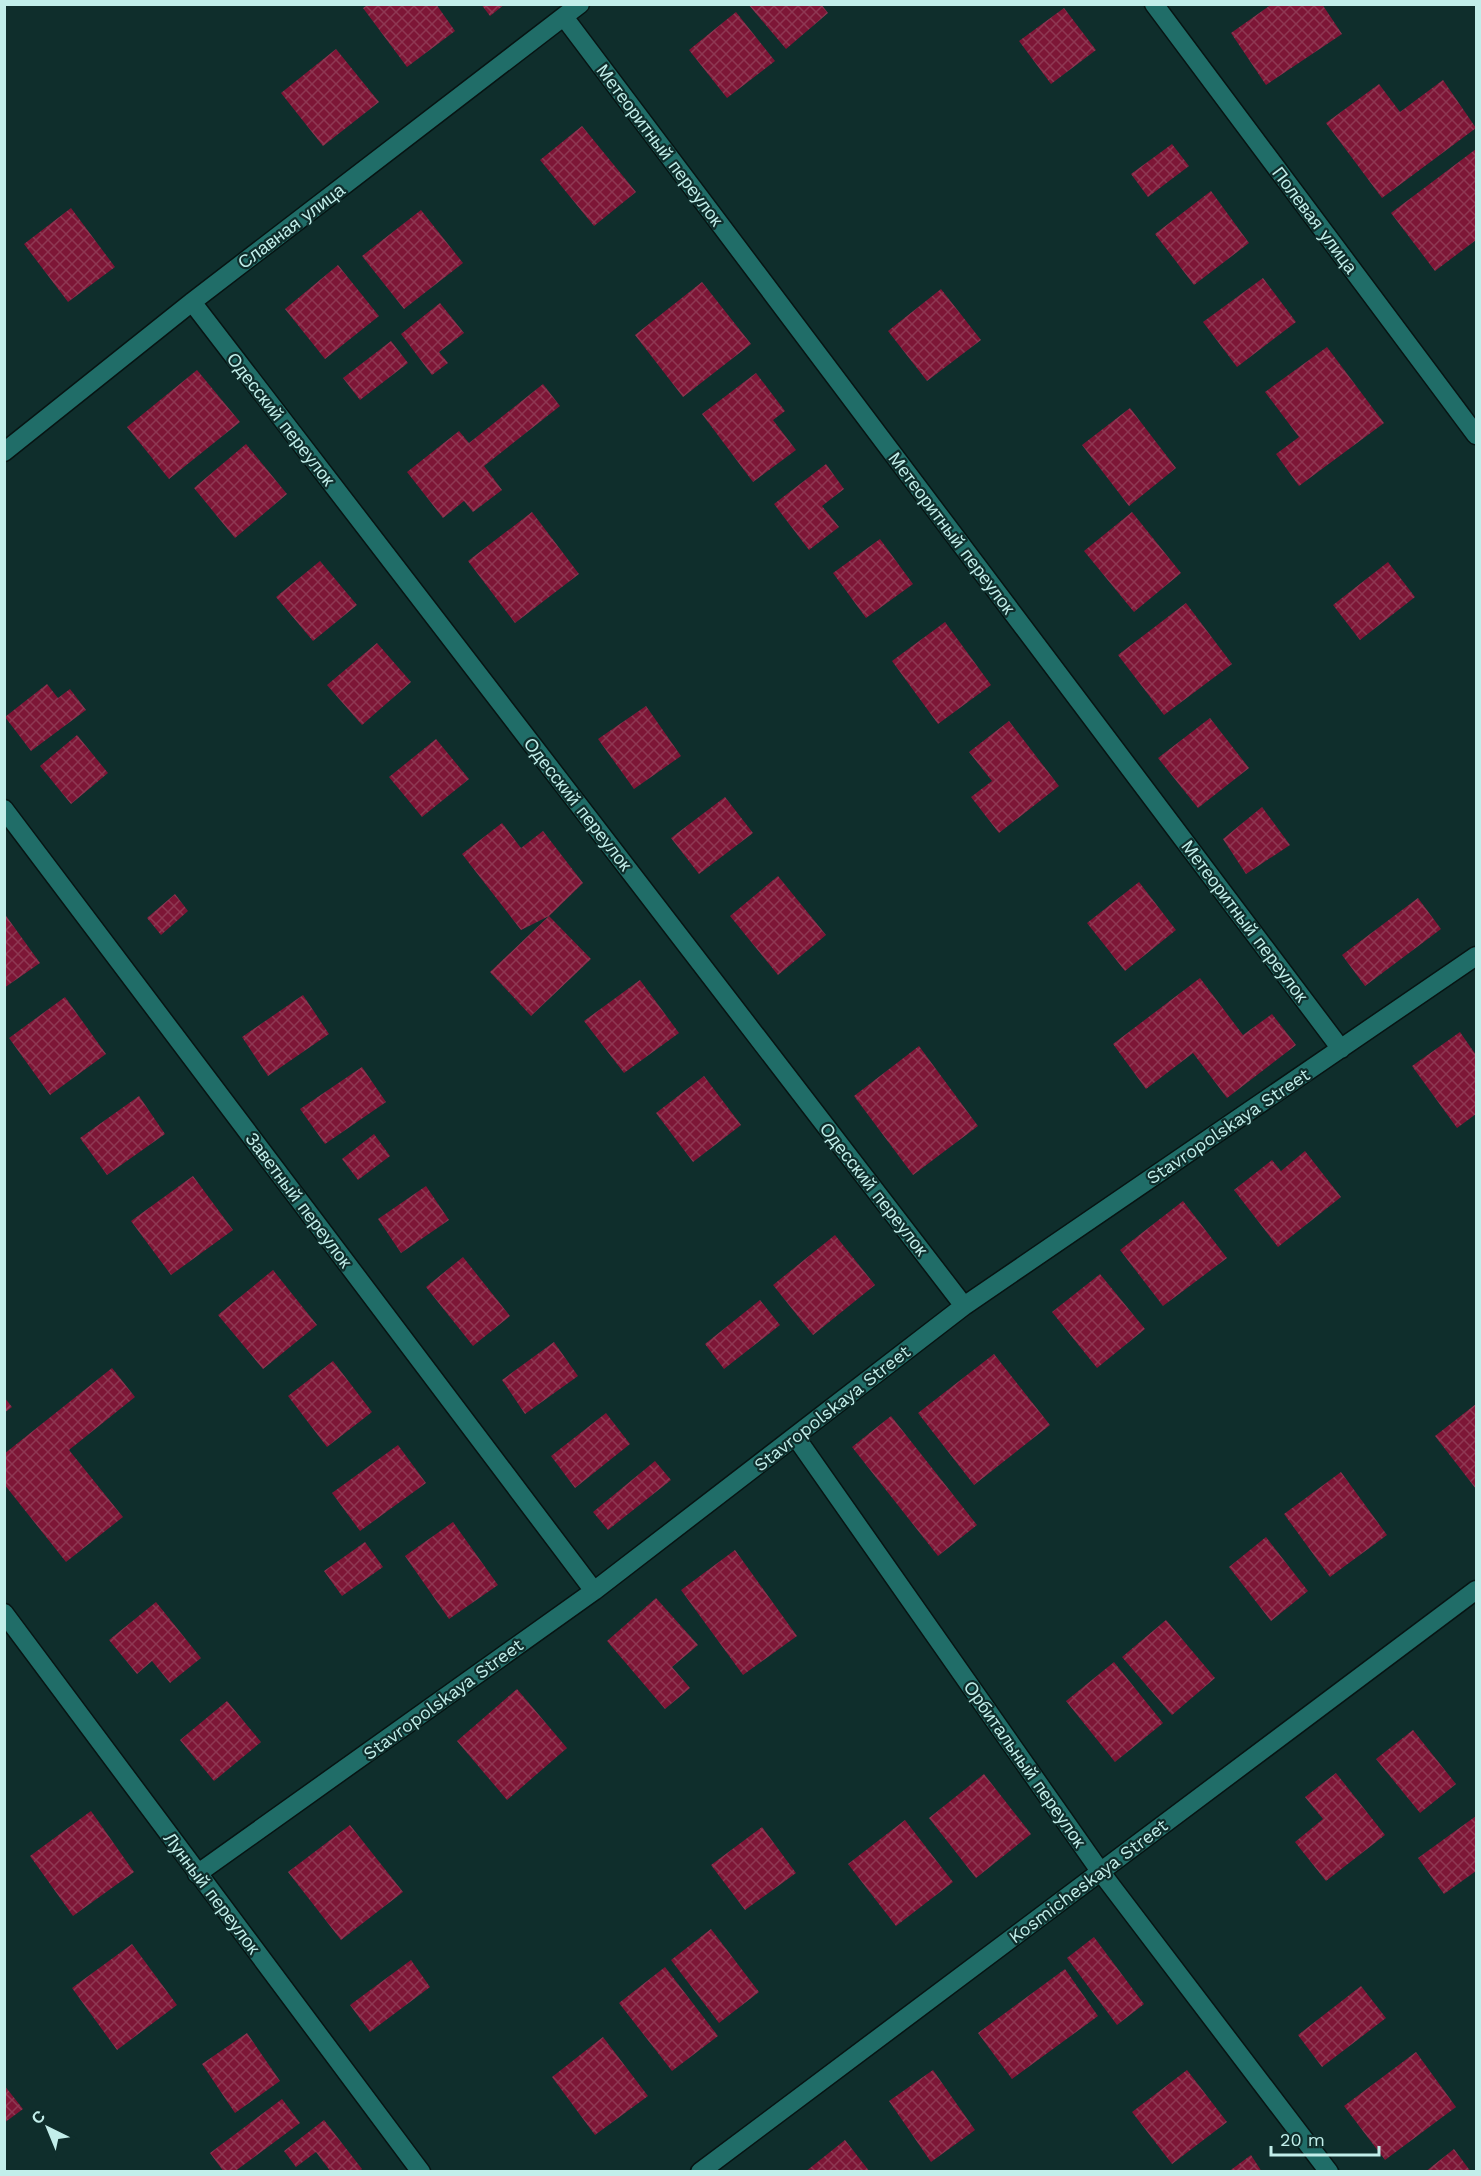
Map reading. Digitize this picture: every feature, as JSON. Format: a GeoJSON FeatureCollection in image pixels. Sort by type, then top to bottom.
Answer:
{"type":"FeatureCollection","features":[{"type":"Feature","properties":{"kind":"street","name":"Славная улица"},"geometry":{"type":"LineString","coordinates":[[4,452],[192,302],[580,4]]}},
{"type":"Feature","properties":{"kind":"street","name":"Полевая улица"},"geometry":{"type":"LineString","coordinates":[[1154,4],[1476,435]]}},
{"type":"Feature","properties":{"kind":"street","name":"Метеоритный переулок"},"geometry":{"type":"LineString","coordinates":[[564,17],[1341,1048]]}},
{"type":"Feature","properties":{"kind":"street","name":"Одесский переулок"},"geometry":{"type":"LineString","coordinates":[[192,302],[964,1306]]}},
{"type":"Feature","properties":{"kind":"street","name":"Заветный переулок"},"geometry":{"type":"LineString","coordinates":[[4,809],[594,1591]]}},
{"type":"Feature","properties":{"kind":"street","name":"Stavropolskaya Street"},"geometry":{"type":"LineString","coordinates":[[197,1874],[594,1591],[964,1306],[1476,956]]}},
{"type":"Feature","properties":{"kind":"street","name":"Орбитальный переулок"},"geometry":{"type":"LineString","coordinates":[[795,1436],[1100,1872],[1329,2172]]}},
{"type":"Feature","properties":{"kind":"street","name":"Kosmicheskaya Street"},"geometry":{"type":"LineString","coordinates":[[700,2172],[1476,1590]]}},
{"type":"Feature","properties":{"kind":"street","name":"Лунный переулок"},"geometry":{"type":"LineString","coordinates":[[4,1613],[421,2172]]}},
{"type":"Feature","properties":{"kind":"building"},"geometry":{"type":"Polygon","coordinates":[[[369,4],[436,4],[455,31],[407,67],[363,8],[369,4]]]}},
{"type":"Feature","properties":{"kind":"building"},"geometry":{"type":"Polygon","coordinates":[[[481,4],[505,4],[490,16],[481,4]]]}},
{"type":"Feature","properties":{"kind":"building"},"geometry":{"type":"Polygon","coordinates":[[[748,4],[821,4],[828,13],[786,49],[748,4]]]}},
{"type":"Feature","properties":{"kind":"building"},"geometry":{"type":"Polygon","coordinates":[[[1272,4],[1322,4],[1342,34],[1266,85],[1231,33],[1272,4]]]}},
{"type":"Feature","properties":{"kind":"building"},"geometry":{"type":"Polygon","coordinates":[[[1064,8],[1096,50],[1051,84],[1019,41],[1064,8]]]}},
{"type":"Feature","properties":{"kind":"building"},"geometry":{"type":"Polygon","coordinates":[[[736,12],[775,61],[727,98],[689,50],[736,12]]]}},
{"type":"Feature","properties":{"kind":"building"},"geometry":{"type":"Polygon","coordinates":[[[336,49],[379,102],[323,146],[281,93],[336,49]]]}},
{"type":"Feature","properties":{"kind":"building"},"geometry":{"type":"Polygon","coordinates":[[[1443,80],[1476,128],[1382,198],[1326,123],[1379,84],[1400,112],[1443,80]]]}},
{"type":"Feature","properties":{"kind":"building"},"geometry":{"type":"Polygon","coordinates":[[[582,126],[636,192],[594,226],[540,160],[582,126]]]}},
{"type":"Feature","properties":{"kind":"building"},"geometry":{"type":"Polygon","coordinates":[[[1172,144],[1189,166],[1148,197],[1131,174],[1172,144]]]}},
{"type":"Feature","properties":{"kind":"building"},"geometry":{"type":"Polygon","coordinates":[[[1476,149],[1476,240],[1435,271],[1391,213],[1476,149]]]}},
{"type":"Feature","properties":{"kind":"building"},"geometry":{"type":"Polygon","coordinates":[[[1211,191],[1249,243],[1194,285],[1155,234],[1211,191]]]}},
{"type":"Feature","properties":{"kind":"building"},"geometry":{"type":"Polygon","coordinates":[[[71,208],[115,267],[68,302],[24,244],[71,208]]]}},
{"type":"Feature","properties":{"kind":"building"},"geometry":{"type":"Polygon","coordinates":[[[421,210],[463,263],[404,309],[362,256],[421,210]]]}},
{"type":"Feature","properties":{"kind":"building"},"geometry":{"type":"Polygon","coordinates":[[[338,265],[379,316],[325,359],[285,309],[338,265]]]}},
{"type":"Feature","properties":{"kind":"building"},"geometry":{"type":"Polygon","coordinates":[[[1263,278],[1296,322],[1237,367],[1203,322],[1263,278]]]}},
{"type":"Feature","properties":{"kind":"building"},"geometry":{"type":"Polygon","coordinates":[[[702,282],[751,344],[683,397],[635,335],[702,282]]]}},
{"type":"Feature","properties":{"kind":"building"},"geometry":{"type":"Polygon","coordinates":[[[941,289],[981,340],[927,381],[888,331],[941,289]]]}},
{"type":"Feature","properties":{"kind":"building"},"geometry":{"type":"Polygon","coordinates":[[[440,303],[464,333],[439,352],[448,363],[432,375],[401,334],[440,303]]]}},
{"type":"Feature","properties":{"kind":"building"},"geometry":{"type":"Polygon","coordinates":[[[391,341],[408,363],[360,400],[343,378],[391,341]]]}},
{"type":"Feature","properties":{"kind":"building"},"geometry":{"type":"Polygon","coordinates":[[[1327,347],[1384,423],[1299,486],[1276,454],[1299,437],[1265,392],[1327,347]]]}},
{"type":"Feature","properties":{"kind":"building"},"geometry":{"type":"Polygon","coordinates":[[[197,370],[240,422],[169,479],[127,427],[197,370]]]}},
{"type":"Feature","properties":{"kind":"building"},"geometry":{"type":"Polygon","coordinates":[[[756,373],[785,411],[773,420],[796,450],[753,482],[702,414],[756,373]]]}},
{"type":"Feature","properties":{"kind":"building"},"geometry":{"type":"Polygon","coordinates":[[[543,384],[560,406],[484,466],[502,490],[473,512],[464,501],[443,518],[407,472],[459,431],[469,443],[543,384]]]}},
{"type":"Feature","properties":{"kind":"building"},"geometry":{"type":"Polygon","coordinates":[[[1130,408],[1176,468],[1129,506],[1082,445],[1130,408]]]}},
{"type":"Feature","properties":{"kind":"building"},"geometry":{"type":"Polygon","coordinates":[[[246,444],[287,494],[235,538],[194,488],[246,444]]]}},
{"type":"Feature","properties":{"kind":"building"},"geometry":{"type":"Polygon","coordinates":[[[826,464],[844,489],[822,506],[839,527],[809,550],[774,504],[826,464]]]}},
{"type":"Feature","properties":{"kind":"building"},"geometry":{"type":"Polygon","coordinates":[[[532,512],[579,574],[515,623],[468,561],[532,512]]]}},
{"type":"Feature","properties":{"kind":"building"},"geometry":{"type":"Polygon","coordinates":[[[1132,512],[1181,573],[1134,612],[1084,551],[1132,512]]]}},
{"type":"Feature","properties":{"kind":"building"},"geometry":{"type":"Polygon","coordinates":[[[880,539],[913,584],[866,618],[833,573],[880,539]]]}},
{"type":"Feature","properties":{"kind":"building"},"geometry":{"type":"Polygon","coordinates":[[[320,561],[357,605],[313,641],[276,597],[320,561]]]}},
{"type":"Feature","properties":{"kind":"building"},"geometry":{"type":"Polygon","coordinates":[[[1388,562],[1415,597],[1360,640],[1333,605],[1388,562]]]}},
{"type":"Feature","properties":{"kind":"building"},"geometry":{"type":"Polygon","coordinates":[[[1186,603],[1232,664],[1164,715],[1118,655],[1186,603]]]}},
{"type":"Feature","properties":{"kind":"building"},"geometry":{"type":"Polygon","coordinates":[[[945,622],[991,685],[938,724],[892,661],[945,622]]]}},
{"type":"Feature","properties":{"kind":"building"},"geometry":{"type":"Polygon","coordinates":[[[377,643],[411,682],[362,725],[327,685],[377,643]]]}},
{"type":"Feature","properties":{"kind":"building"},"geometry":{"type":"Polygon","coordinates":[[[47,684],[58,698],[70,689],[86,710],[31,751],[5,717],[47,684]]]}},
{"type":"Feature","properties":{"kind":"building"},"geometry":{"type":"Polygon","coordinates":[[[646,706],[681,756],[634,789],[598,739],[646,706]]]}},
{"type":"Feature","properties":{"kind":"building"},"geometry":{"type":"Polygon","coordinates":[[[1210,718],[1249,768],[1198,808],[1158,758],[1210,718]]]}},
{"type":"Feature","properties":{"kind":"building"},"geometry":{"type":"Polygon","coordinates":[[[1009,721],[1059,786],[999,833],[971,797],[992,781],[969,752],[1009,721]]]}},
{"type":"Feature","properties":{"kind":"building"},"geometry":{"type":"Polygon","coordinates":[[[77,735],[108,773],[71,804],[40,766],[77,735]]]}},
{"type":"Feature","properties":{"kind":"building"},"geometry":{"type":"Polygon","coordinates":[[[436,739],[469,779],[422,817],[389,777],[436,739]]]}},
{"type":"Feature","properties":{"kind":"building"},"geometry":{"type":"Polygon","coordinates":[[[725,797],[753,833],[699,874],[671,838],[725,797]]]}},
{"type":"Feature","properties":{"kind":"building"},"geometry":{"type":"Polygon","coordinates":[[[1262,807],[1290,845],[1246,874],[1223,839],[1262,807]]]}},
{"type":"Feature","properties":{"kind":"building"},"geometry":{"type":"Polygon","coordinates":[[[502,823],[521,848],[543,831],[583,883],[549,916],[521,930],[462,854],[502,823]]]}},
{"type":"Feature","properties":{"kind":"building"},"geometry":{"type":"Polygon","coordinates":[[[778,876],[826,935],[778,975],[730,916],[778,876]]]}},
{"type":"Feature","properties":{"kind":"building"},"geometry":{"type":"Polygon","coordinates":[[[1139,882],[1176,930],[1125,971],[1087,923],[1139,882]]]}},
{"type":"Feature","properties":{"kind":"building"},"geometry":{"type":"Polygon","coordinates":[[[175,894],[188,911],[161,935],[147,918],[175,894]]]}},
{"type":"Feature","properties":{"kind":"building"},"geometry":{"type":"Polygon","coordinates":[[[1418,898],[1441,929],[1365,986],[1342,955],[1418,898]]]}},
{"type":"Feature","properties":{"kind":"building"},"geometry":{"type":"Polygon","coordinates":[[[4,913],[40,963],[4,988],[4,913]]]}},
{"type":"Feature","properties":{"kind":"building"},"geometry":{"type":"Polygon","coordinates":[[[549,916],[591,959],[531,1016],[490,972],[549,916]]]}},
{"type":"Feature","properties":{"kind":"building"},"geometry":{"type":"Polygon","coordinates":[[[1200,978],[1243,1035],[1272,1014],[1296,1045],[1227,1098],[1193,1053],[1146,1089],[1113,1044],[1200,978]]]}},
{"type":"Feature","properties":{"kind":"building"},"geometry":{"type":"Polygon","coordinates":[[[640,980],[679,1033],[624,1073],[584,1021],[640,980]]]}},
{"type":"Feature","properties":{"kind":"building"},"geometry":{"type":"Polygon","coordinates":[[[303,995],[329,1034],[268,1076],[242,1037],[303,995]]]}},
{"type":"Feature","properties":{"kind":"building"},"geometry":{"type":"Polygon","coordinates":[[[65,997],[106,1054],[50,1095],[9,1038],[65,997]]]}},
{"type":"Feature","properties":{"kind":"building"},"geometry":{"type":"Polygon","coordinates":[[[1460,1032],[1476,1055],[1476,1114],[1457,1128],[1412,1066],[1460,1032]]]}},
{"type":"Feature","properties":{"kind":"building"},"geometry":{"type":"Polygon","coordinates":[[[919,1046],[978,1126],[913,1175],[854,1096],[919,1046]]]}},
{"type":"Feature","properties":{"kind":"building"},"geometry":{"type":"Polygon","coordinates":[[[362,1067],[386,1102],[325,1144],[300,1109],[362,1067]]]}},
{"type":"Feature","properties":{"kind":"building"},"geometry":{"type":"Polygon","coordinates":[[[704,1076],[741,1125],[693,1162],[656,1113],[704,1076]]]}},
{"type":"Feature","properties":{"kind":"building"},"geometry":{"type":"Polygon","coordinates":[[[139,1096],[165,1134],[107,1175],[80,1138],[139,1096]]]}},
{"type":"Feature","properties":{"kind":"building"},"geometry":{"type":"Polygon","coordinates":[[[374,1134],[390,1156],[358,1180],[342,1159],[374,1134]]]}},
{"type":"Feature","properties":{"kind":"building"},"geometry":{"type":"Polygon","coordinates":[[[1305,1151],[1341,1197],[1278,1247],[1234,1190],[1272,1160],[1281,1171],[1305,1151]]]}},
{"type":"Feature","properties":{"kind":"building"},"geometry":{"type":"Polygon","coordinates":[[[193,1176],[233,1230],[171,1275],[131,1221],[193,1176]]]}},
{"type":"Feature","properties":{"kind":"building"},"geometry":{"type":"Polygon","coordinates":[[[426,1186],[449,1220],[401,1253],[378,1219],[426,1186]]]}},
{"type":"Feature","properties":{"kind":"building"},"geometry":{"type":"Polygon","coordinates":[[[1183,1201],[1227,1258],[1163,1306],[1120,1250],[1183,1201]]]}},
{"type":"Feature","properties":{"kind":"building"},"geometry":{"type":"Polygon","coordinates":[[[835,1235],[875,1285],[813,1335],[773,1285],[835,1235]]]}},
{"type":"Feature","properties":{"kind":"building"},"geometry":{"type":"Polygon","coordinates":[[[463,1257],[510,1316],[473,1346],[426,1287],[463,1257]]]}},
{"type":"Feature","properties":{"kind":"building"},"geometry":{"type":"Polygon","coordinates":[[[273,1270],[317,1325],[263,1369],[218,1315],[273,1270]]]}},
{"type":"Feature","properties":{"kind":"building"},"geometry":{"type":"Polygon","coordinates":[[[1100,1274],[1145,1329],[1097,1368],[1052,1312],[1100,1274]]]}},
{"type":"Feature","properties":{"kind":"building"},"geometry":{"type":"Polygon","coordinates":[[[760,1300],[780,1325],[724,1369],[705,1344],[760,1300]]]}},
{"type":"Feature","properties":{"kind":"building"},"geometry":{"type":"Polygon","coordinates":[[[554,1342],[578,1376],[525,1414],[502,1380],[554,1342]]]}},
{"type":"Feature","properties":{"kind":"building"},"geometry":{"type":"Polygon","coordinates":[[[994,1354],[1050,1425],[974,1485],[918,1413],[994,1354]]]}},
{"type":"Feature","properties":{"kind":"building"},"geometry":{"type":"Polygon","coordinates":[[[333,1361],[372,1412],[327,1447],[288,1396],[333,1361]]]}},
{"type":"Feature","properties":{"kind":"building"},"geometry":{"type":"Polygon","coordinates":[[[112,1368],[135,1397],[69,1450],[123,1517],[66,1562],[4,1484],[4,1454],[112,1368]]]}},
{"type":"Feature","properties":{"kind":"building"},"geometry":{"type":"Polygon","coordinates":[[[4,1397],[12,1407],[4,1413],[4,1397]]]}},
{"type":"Feature","properties":{"kind":"building"},"geometry":{"type":"Polygon","coordinates":[[[1476,1404],[1476,1489],[1435,1436],[1476,1404]]]}},
{"type":"Feature","properties":{"kind":"building"},"geometry":{"type":"Polygon","coordinates":[[[606,1413],[630,1444],[575,1488],[551,1456],[606,1413]]]}},
{"type":"Feature","properties":{"kind":"building"},"geometry":{"type":"Polygon","coordinates":[[[891,1416],[977,1525],[938,1556],[852,1447],[891,1416]]]}},
{"type":"Feature","properties":{"kind":"building"},"geometry":{"type":"Polygon","coordinates":[[[398,1445],[426,1483],[360,1531],[332,1493],[398,1445]]]}},
{"type":"Feature","properties":{"kind":"building"},"geometry":{"type":"Polygon","coordinates":[[[655,1461],[671,1480],[608,1530],[593,1512],[655,1461]]]}},
{"type":"Feature","properties":{"kind":"building"},"geometry":{"type":"Polygon","coordinates":[[[1341,1472],[1387,1535],[1330,1577],[1284,1514],[1341,1472]]]}},
{"type":"Feature","properties":{"kind":"building"},"geometry":{"type":"Polygon","coordinates":[[[453,1522],[498,1585],[449,1619],[405,1556],[453,1522]]]}},
{"type":"Feature","properties":{"kind":"building"},"geometry":{"type":"Polygon","coordinates":[[[1266,1537],[1308,1591],[1271,1621],[1229,1567],[1266,1537]]]}},
{"type":"Feature","properties":{"kind":"building"},"geometry":{"type":"Polygon","coordinates":[[[365,1542],[383,1567],[342,1596],[324,1571],[365,1542]]]}},
{"type":"Feature","properties":{"kind":"building"},"geometry":{"type":"Polygon","coordinates":[[[735,1550],[797,1636],[743,1675],[681,1590],[735,1550]]]}},
{"type":"Feature","properties":{"kind":"building"},"geometry":{"type":"Polygon","coordinates":[[[656,1598],[698,1645],[672,1667],[690,1688],[665,1709],[607,1641],[656,1598]]]}},
{"type":"Feature","properties":{"kind":"building"},"geometry":{"type":"Polygon","coordinates":[[[156,1602],[201,1658],[170,1683],[152,1661],[137,1674],[109,1640],[156,1602]]]}},
{"type":"Feature","properties":{"kind":"building"},"geometry":{"type":"Polygon","coordinates":[[[1166,1620],[1215,1678],[1172,1715],[1122,1657],[1166,1620]]]}},
{"type":"Feature","properties":{"kind":"building"},"geometry":{"type":"Polygon","coordinates":[[[1114,1662],[1163,1723],[1115,1762],[1066,1701],[1114,1662]]]}},
{"type":"Feature","properties":{"kind":"building"},"geometry":{"type":"Polygon","coordinates":[[[517,1689],[567,1748],[507,1800],[457,1741],[517,1689]]]}},
{"type":"Feature","properties":{"kind":"building"},"geometry":{"type":"Polygon","coordinates":[[[227,1701],[261,1742],[214,1781],[180,1740],[227,1701]]]}},
{"type":"Feature","properties":{"kind":"building"},"geometry":{"type":"Polygon","coordinates":[[[1413,1730],[1456,1784],[1420,1813],[1376,1759],[1413,1730]]]}},
{"type":"Feature","properties":{"kind":"building"},"geometry":{"type":"Polygon","coordinates":[[[1336,1773],[1385,1835],[1326,1881],[1295,1842],[1323,1819],[1305,1797],[1336,1773]]]}},
{"type":"Feature","properties":{"kind":"building"},"geometry":{"type":"Polygon","coordinates":[[[984,1774],[1031,1834],[976,1878],[929,1818],[984,1774]]]}},
{"type":"Feature","properties":{"kind":"building"},"geometry":{"type":"Polygon","coordinates":[[[91,1811],[134,1872],[73,1916],[30,1856],[91,1811]]]}},
{"type":"Feature","properties":{"kind":"building"},"geometry":{"type":"Polygon","coordinates":[[[1476,1816],[1476,1871],[1444,1894],[1418,1858],[1476,1816]]]}},
{"type":"Feature","properties":{"kind":"building"},"geometry":{"type":"Polygon","coordinates":[[[905,1820],[953,1882],[896,1926],[848,1864],[905,1820]]]}},
{"type":"Feature","properties":{"kind":"building"},"geometry":{"type":"Polygon","coordinates":[[[350,1825],[403,1892],[341,1940],[288,1872],[350,1825]]]}},
{"type":"Feature","properties":{"kind":"building"},"geometry":{"type":"Polygon","coordinates":[[[762,1827],[796,1873],[745,1910],[711,1865],[762,1827]]]}},
{"type":"Feature","properties":{"kind":"building"},"geometry":{"type":"Polygon","coordinates":[[[711,1929],[759,1992],[719,2023],[671,1960],[711,1929]]]}},
{"type":"Feature","properties":{"kind":"building"},"geometry":{"type":"Polygon","coordinates":[[[1094,1937],[1144,2004],[1117,2025],[1067,1958],[1094,1937]]]}},
{"type":"Feature","properties":{"kind":"building"},"geometry":{"type":"Polygon","coordinates":[[[132,1944],[177,2005],[117,2050],[72,1988],[132,1944]]]}},
{"type":"Feature","properties":{"kind":"building"},"geometry":{"type":"Polygon","coordinates":[[[411,1960],[430,1987],[370,2032],[350,2005],[411,1960]]]}},
{"type":"Feature","properties":{"kind":"building"},"geometry":{"type":"Polygon","coordinates":[[[665,1967],[718,2036],[672,2071],[619,2003],[665,1967]]]}},
{"type":"Feature","properties":{"kind":"building"},"geometry":{"type":"Polygon","coordinates":[[[1065,1969],[1098,2016],[1012,2079],[978,2033],[1065,1969]]]}},
{"type":"Feature","properties":{"kind":"building"},"geometry":{"type":"Polygon","coordinates":[[[1361,1986],[1386,2018],[1322,2067],[1298,2035],[1361,1986]]]}},
{"type":"Feature","properties":{"kind":"building"},"geometry":{"type":"Polygon","coordinates":[[[247,2033],[280,2081],[235,2113],[202,2064],[247,2033]]]}},
{"type":"Feature","properties":{"kind":"building"},"geometry":{"type":"Polygon","coordinates":[[[603,2037],[648,2096],[595,2135],[552,2077],[603,2037]]]}},
{"type":"Feature","properties":{"kind":"building"},"geometry":{"type":"Polygon","coordinates":[[[1416,2052],[1456,2107],[1385,2160],[1344,2106],[1416,2052]]]}},
{"type":"Feature","properties":{"kind":"building"},"geometry":{"type":"Polygon","coordinates":[[[933,2070],[975,2130],[931,2162],[889,2101],[933,2070]]]}},
{"type":"Feature","properties":{"kind":"building"},"geometry":{"type":"Polygon","coordinates":[[[1187,2070],[1227,2122],[1172,2164],[1132,2112],[1187,2070]]]}},
{"type":"Feature","properties":{"kind":"building"},"geometry":{"type":"Polygon","coordinates":[[[4,2085],[23,2109],[4,2123],[4,2085]]]}},
{"type":"Feature","properties":{"kind":"building"},"geometry":{"type":"Polygon","coordinates":[[[282,2099],[300,2123],[234,2172],[224,2172],[210,2153],[282,2099]]]}},
{"type":"Feature","properties":{"kind":"building"},"geometry":{"type":"Polygon","coordinates":[[[324,2120],[362,2169],[358,2172],[331,2172],[316,2152],[296,2167],[284,2151],[324,2120]]]}},
{"type":"Feature","properties":{"kind":"building"},"geometry":{"type":"Polygon","coordinates":[[[845,2140],[870,2172],[805,2172],[845,2140]]]}},
{"type":"Feature","properties":{"kind":"building"},"geometry":{"type":"Polygon","coordinates":[[[1454,2149],[1471,2172],[1425,2172],[1454,2149]]]}},
{"type":"Feature","properties":{"kind":"building"},"geometry":{"type":"Polygon","coordinates":[[[1251,2155],[1262,2172],[1228,2172],[1251,2155]]]}}]}
